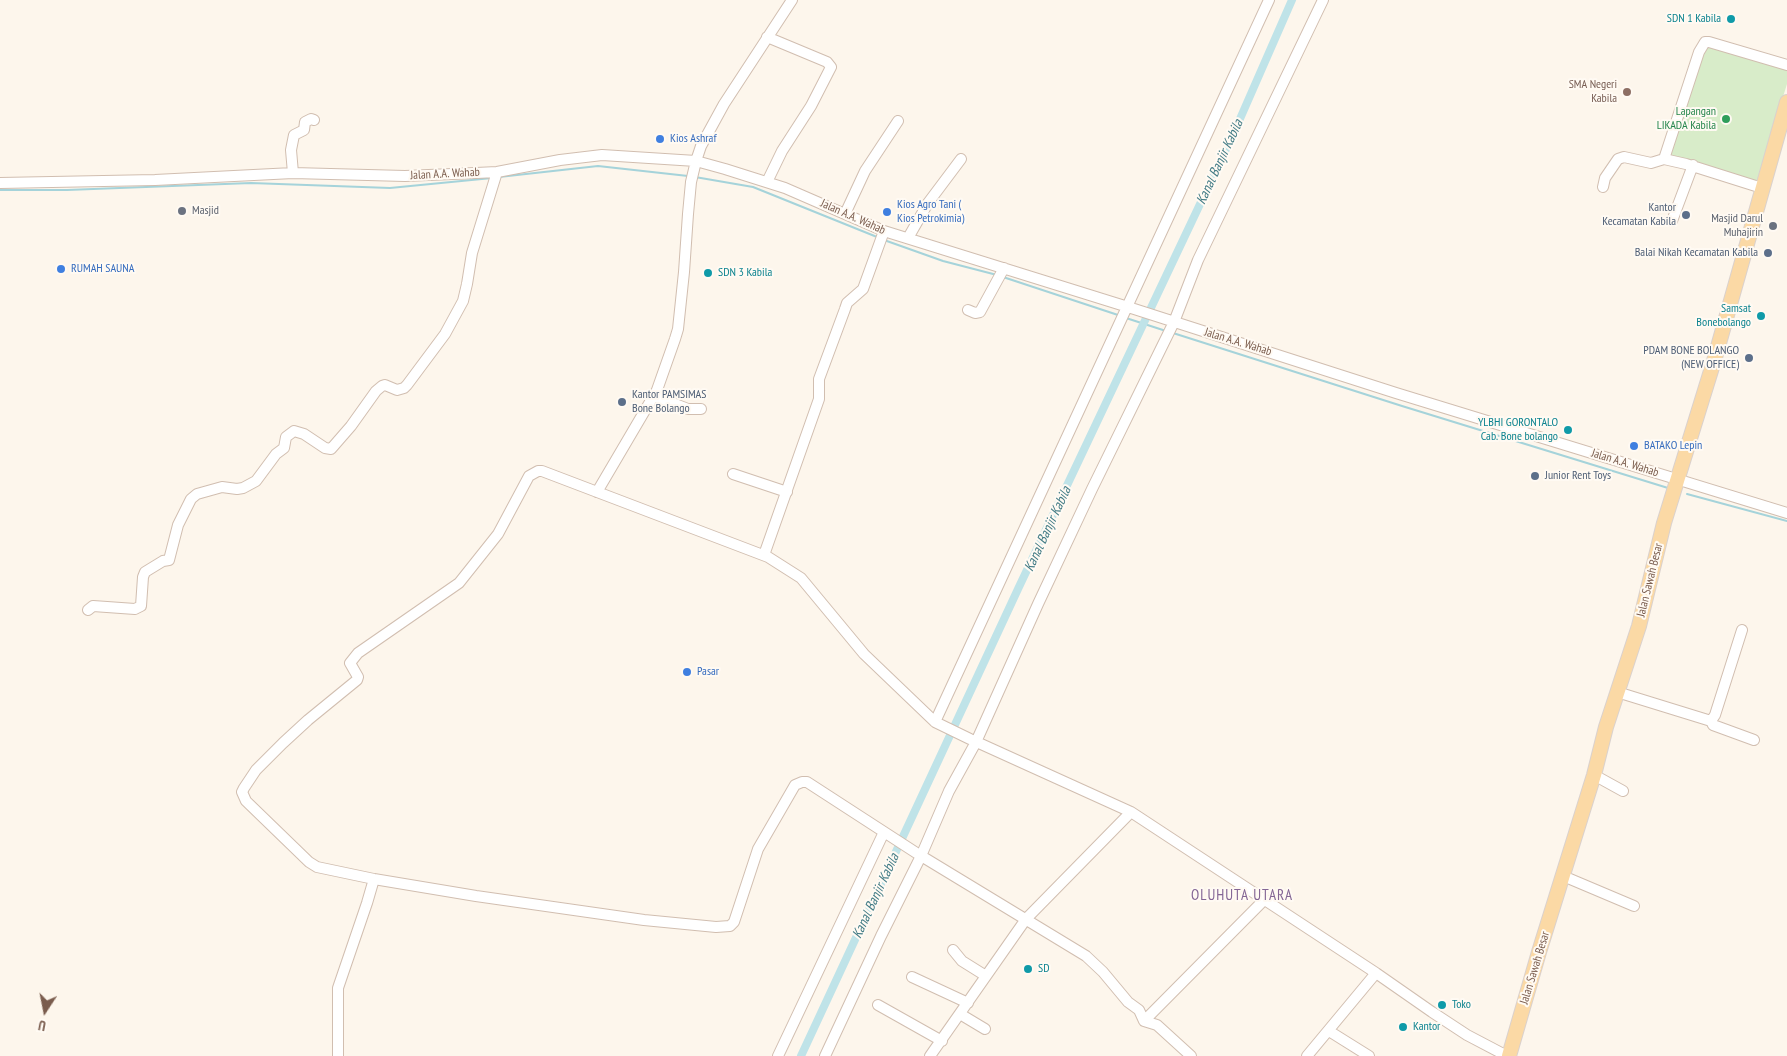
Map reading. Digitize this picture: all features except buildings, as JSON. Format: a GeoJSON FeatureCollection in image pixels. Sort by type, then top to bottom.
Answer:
{"type":"FeatureCollection","features":[{"type":"Feature","properties":{"kind":"main road","name":"Jalan Sawah Besar"},"geometry":{"type":"LineString","coordinates":[[1508,1056],[1594,775],[1617,692],[1639,626],[1664,523],[1714,360],[1762,188],[1782,137],[1787,102]]}},
{"type":"Feature","properties":{"kind":"street"},"geometry":{"type":"LineString","coordinates":[[597,492],[654,396],[678,329],[691,182],[701,146],[724,104],[792,0]]}},
{"type":"Feature","properties":{"kind":"street"},"geometry":{"type":"LineString","coordinates":[[938,723],[1133,308],[1269,0]]}},
{"type":"Feature","properties":{"kind":"street"},"geometry":{"type":"LineString","coordinates":[[824,1056],[1171,321],[1198,260],[1323,0]]}},
{"type":"Feature","properties":{"kind":"street"},"geometry":{"type":"LineString","coordinates":[[767,37],[827,62],[831,67],[811,106],[782,151],[767,182]]}},
{"type":"Feature","properties":{"kind":"street"},"geometry":{"type":"LineString","coordinates":[[1664,159],[1698,52],[1705,42],[1787,65]]}},
{"type":"Feature","properties":{"kind":"street"},"geometry":{"type":"LineString","coordinates":[[293,173],[292,150],[294,135],[304,130],[305,122],[311,119],[314,120]]}},
{"type":"Feature","properties":{"kind":"street"},"geometry":{"type":"LineString","coordinates":[[845,214],[865,170],[898,121]]}},
{"type":"Feature","properties":{"kind":"street","name":"Jalan A.A. Wahab"},"geometry":{"type":"LineString","coordinates":[[0,184],[155,180],[293,173],[495,176],[560,160],[602,155],[725,168],[812,199],[845,214],[882,235],[908,238],[1000,274],[1133,308],[1787,513]]}},
{"type":"Feature","properties":{"kind":"street"},"geometry":{"type":"LineString","coordinates":[[1604,187],[1606,178],[1620,157],[1651,163],[1664,159],[1693,166],[1762,188]]}},
{"type":"Feature","properties":{"kind":"street"},"geometry":{"type":"LineString","coordinates":[[908,238],[928,203],[961,159]]}},
{"type":"Feature","properties":{"kind":"street"},"geometry":{"type":"LineString","coordinates":[[1672,221],[1693,166]]}},
{"type":"Feature","properties":{"kind":"street"},"geometry":{"type":"LineString","coordinates":[[88,610],[93,606],[135,610],[141,606],[145,572],[163,561],[169,560],[178,525],[187,504],[197,494],[222,488],[238,490],[256,481],[276,454],[284,448],[286,437],[294,431],[304,434],[325,448],[331,449],[382,386],[385,385],[397,390],[407,385],[445,334],[463,301],[472,253],[495,176]]}},
{"type":"Feature","properties":{"kind":"street"},"geometry":{"type":"LineString","coordinates":[[764,555],[819,399],[821,374],[847,303],[863,289],[882,235]]}},
{"type":"Feature","properties":{"kind":"street"},"geometry":{"type":"LineString","coordinates":[[968,310],[980,312],[1000,274]]}},
{"type":"Feature","properties":{"kind":"street"},"geometry":{"type":"LineString","coordinates":[[654,396],[688,409],[701,409]]}},
{"type":"Feature","properties":{"kind":"street"},"geometry":{"type":"LineString","coordinates":[[1144,1021],[1139,1010],[1128,1002],[1086,956],[919,855],[807,782],[795,785],[758,849],[734,922],[730,926],[724,927],[644,920],[476,896],[326,870],[308,862],[246,801],[242,792],[248,780],[283,743],[357,680],[358,676],[350,662],[358,652],[458,583],[498,534],[529,476],[538,471],[764,555],[801,578],[864,654],[938,723],[1131,812],[1376,973],[1453,1026],[1508,1056]]}},
{"type":"Feature","properties":{"kind":"street"},"geometry":{"type":"LineString","coordinates":[[733,474],[786,492]]}},
{"type":"Feature","properties":{"kind":"street"},"geometry":{"type":"LineString","coordinates":[[1711,721],[1715,715],[1742,630]]}},
{"type":"Feature","properties":{"kind":"street"},"geometry":{"type":"LineString","coordinates":[[1617,692],[1711,721],[1714,725],[1754,740]]}},
{"type":"Feature","properties":{"kind":"street"},"geometry":{"type":"LineString","coordinates":[[1594,775],[1623,791]]}},
{"type":"Feature","properties":{"kind":"street"},"geometry":{"type":"LineString","coordinates":[[930,1056],[1026,919],[1131,812]]}},
{"type":"Feature","properties":{"kind":"street"},"geometry":{"type":"LineString","coordinates":[[778,1056],[887,834]]}},
{"type":"Feature","properties":{"kind":"street"},"geometry":{"type":"LineString","coordinates":[[1563,876],[1634,906]]}},
{"type":"Feature","properties":{"kind":"street"},"geometry":{"type":"LineString","coordinates":[[338,1056],[338,988],[374,879]]}},
{"type":"Feature","properties":{"kind":"street"},"geometry":{"type":"LineString","coordinates":[[1144,1021],[1264,900]]}},
{"type":"Feature","properties":{"kind":"street"},"geometry":{"type":"LineString","coordinates":[[953,950],[962,961],[986,976]]}},
{"type":"Feature","properties":{"kind":"street"},"geometry":{"type":"LineString","coordinates":[[1307,1056],[1376,973]]}},
{"type":"Feature","properties":{"kind":"street"},"geometry":{"type":"LineString","coordinates":[[912,977],[968,1003]]}},
{"type":"Feature","properties":{"kind":"street"},"geometry":{"type":"LineString","coordinates":[[878,1005],[942,1041]]}},
{"type":"Feature","properties":{"kind":"street"},"geometry":{"type":"LineString","coordinates":[[960,1014],[985,1029]]}},
{"type":"Feature","properties":{"kind":"street"},"geometry":{"type":"LineString","coordinates":[[1144,1021],[1157,1024],[1191,1056]]}},
{"type":"Feature","properties":{"kind":"street"},"geometry":{"type":"LineString","coordinates":[[1329,1031],[1369,1056]]}},
{"type":"Feature","properties":{"kind":"green space","name":"Lapangan LIKADA Kabila"},"geometry":{"type":"Polygon","coordinates":[[[1701,44],[1787,68],[1787,84],[1756,184],[1664,154],[1701,44]]]}},
{"type":"Feature","properties":{"kind":"waterway","name":"Kanal Banjir Kabila"},"geometry":{"type":"LineString","coordinates":[[801,1056],[1018,589],[1236,128],[1292,0]]}},
{"type":"Feature","properties":{"kind":"waterway"},"geometry":{"type":"LineString","coordinates":[[499,177],[598,166],[688,176]]}},
{"type":"Feature","properties":{"kind":"waterway"},"geometry":{"type":"LineString","coordinates":[[695,177],[753,187],[877,237]]}},
{"type":"Feature","properties":{"kind":"waterway"},"geometry":{"type":"LineString","coordinates":[[0,190],[67,190],[251,183],[390,188],[492,178]]}},
{"type":"Feature","properties":{"kind":"waterway"},"geometry":{"type":"LineString","coordinates":[[884,240],[943,261],[997,275]]}},
{"type":"Feature","properties":{"kind":"waterway"},"geometry":{"type":"LineString","coordinates":[[1003,277],[1118,315]]}},
{"type":"Feature","properties":{"kind":"waterway","name":"Kanal Banjir Kabila"},"geometry":{"type":"LineString","coordinates":[[1126,318],[1166,331]]}},
{"type":"Feature","properties":{"kind":"waterway"},"geometry":{"type":"LineString","coordinates":[[1173,333],[1668,488]]}},
{"type":"Feature","properties":{"kind":"waterway"},"geometry":{"type":"LineString","coordinates":[[1687,494],[1787,521]]}},
{"type":"Feature","properties":{"kind":"place","name":"SDN 1 Kabila"},"geometry":{"type":"Point","coordinates":[1731,19]}},
{"type":"Feature","properties":{"kind":"place","name":"SMA Negeri Kabila"},"geometry":{"type":"Point","coordinates":[1627,92]}},
{"type":"Feature","properties":{"kind":"place","name":"Lapangan LIKADA Kabila"},"geometry":{"type":"Point","coordinates":[1726,119]}},
{"type":"Feature","properties":{"kind":"place","name":"Kios Ashraf"},"geometry":{"type":"Point","coordinates":[660,139]}},
{"type":"Feature","properties":{"kind":"place","name":"Masjid"},"geometry":{"type":"Point","coordinates":[182,211]}},
{"type":"Feature","properties":{"kind":"place","name":"Kios Agro Tani ( Kios Petrokimia)"},"geometry":{"type":"Point","coordinates":[887,212]}},
{"type":"Feature","properties":{"kind":"place","name":"Kantor Kecamatan Kabila"},"geometry":{"type":"Point","coordinates":[1686,215]}},
{"type":"Feature","properties":{"kind":"place","name":"Masjid Darul Muhajirin"},"geometry":{"type":"Point","coordinates":[1773,226]}},
{"type":"Feature","properties":{"kind":"place","name":"Balai Nikah Kecamatan Kabila"},"geometry":{"type":"Point","coordinates":[1768,253]}},
{"type":"Feature","properties":{"kind":"place","name":"RUMAH SAUNA"},"geometry":{"type":"Point","coordinates":[61,269]}},
{"type":"Feature","properties":{"kind":"place","name":"SDN 3 Kabila"},"geometry":{"type":"Point","coordinates":[708,273]}},
{"type":"Feature","properties":{"kind":"place","name":"Samsat Bonebolango"},"geometry":{"type":"Point","coordinates":[1761,316]}},
{"type":"Feature","properties":{"kind":"place","name":"PDAM BONE BOLANGO (NEW OFFICE)"},"geometry":{"type":"Point","coordinates":[1749,358]}},
{"type":"Feature","properties":{"kind":"place","name":"Kantor PAMSIMAS Bone Bolango"},"geometry":{"type":"Point","coordinates":[622,402]}},
{"type":"Feature","properties":{"kind":"place","name":"YLBHI GORONTALO Cab. Bone bolango"},"geometry":{"type":"Point","coordinates":[1568,430]}},
{"type":"Feature","properties":{"kind":"place","name":"BATAKO Lepin"},"geometry":{"type":"Point","coordinates":[1634,446]}},
{"type":"Feature","properties":{"kind":"place","name":"Junior Rent Toys"},"geometry":{"type":"Point","coordinates":[1535,476]}},
{"type":"Feature","properties":{"kind":"place","name":"Pasar"},"geometry":{"type":"Point","coordinates":[687,672]}},
{"type":"Feature","properties":{"kind":"place","name":"SD"},"geometry":{"type":"Point","coordinates":[1028,969]}},
{"type":"Feature","properties":{"kind":"place","name":"Toko"},"geometry":{"type":"Point","coordinates":[1442,1005]}},
{"type":"Feature","properties":{"kind":"place","name":"Kantor"},"geometry":{"type":"Point","coordinates":[1403,1027]}},
{"type":"Feature","properties":{"kind":"district","name":"OLUHUTA UTARA"},"geometry":{"type":"Point","coordinates":[1242,896]}}]}
